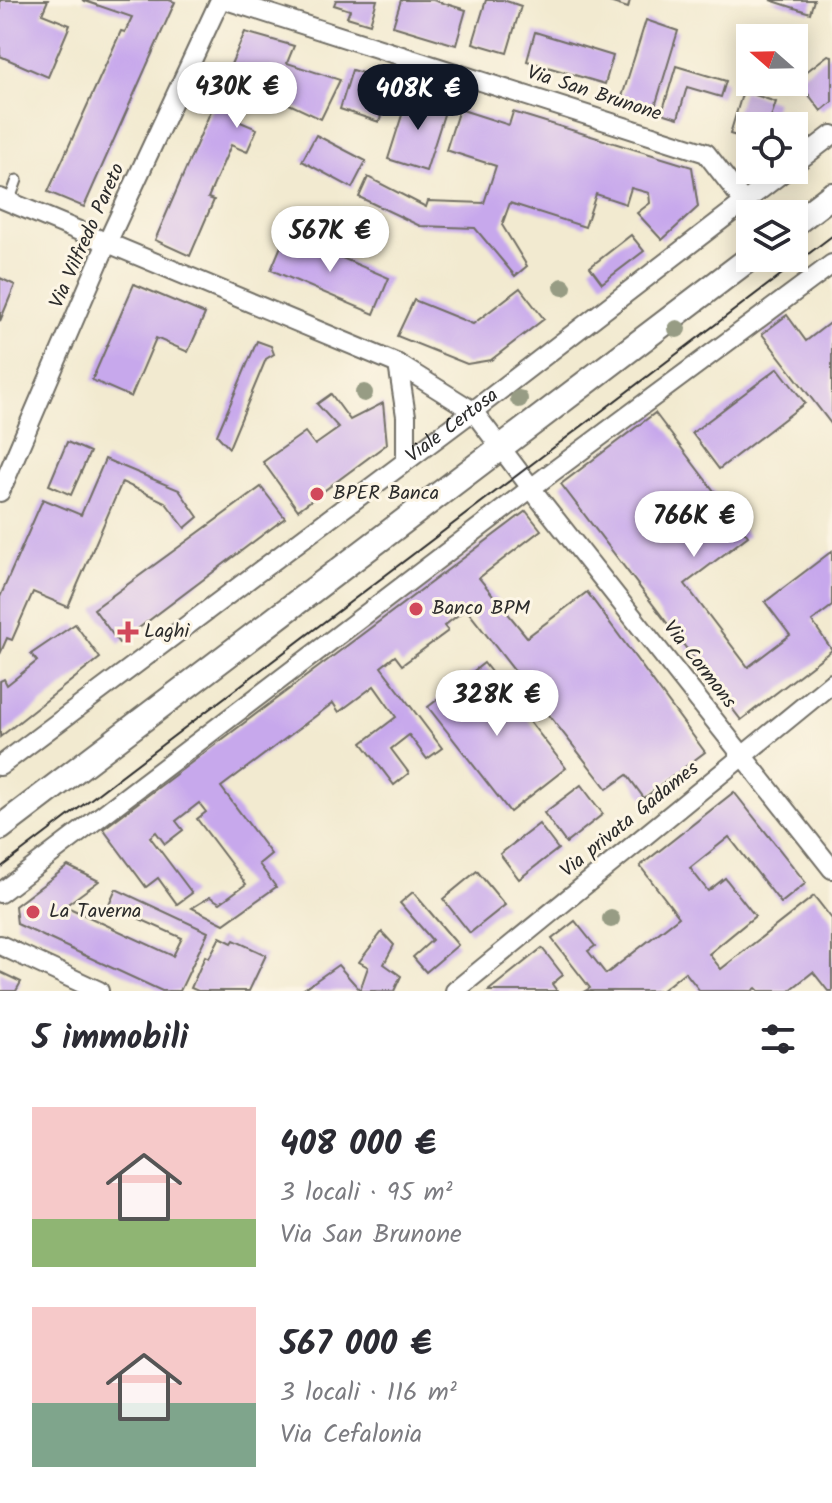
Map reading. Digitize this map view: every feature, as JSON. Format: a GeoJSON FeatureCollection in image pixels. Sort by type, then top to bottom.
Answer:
{"type":"FeatureCollection","features":[{"type":"Feature","properties":{"kind":"main road"},"geometry":{"type":"LineString","coordinates":[[808,213],[832,195]]}},
{"type":"Feature","properties":{"kind":"main road"},"geometry":{"type":"LineString","coordinates":[[0,828],[736,269]]}},
{"type":"Feature","properties":{"kind":"street","name":"Via San Brunone"},"geometry":{"type":"LineString","coordinates":[[223,0],[706,153],[742,200]]}},
{"type":"Feature","properties":{"kind":"street","name":"Via Vilfredo Pareto"},"geometry":{"type":"LineString","coordinates":[[0,492],[107,243],[223,0]]}},
{"type":"Feature","properties":{"kind":"street"},"geometry":{"type":"LineString","coordinates":[[808,153],[832,135]]}},
{"type":"Feature","properties":{"kind":"street","name":"Viale Certosa"},"geometry":{"type":"LineString","coordinates":[[747,200],[768,184]]}},
{"type":"Feature","properties":{"kind":"street"},"geometry":{"type":"LineString","coordinates":[[4,200],[398,364],[473,411],[531,489]]}},
{"type":"Feature","properties":{"kind":"street","name":"Viale Certosa"},"geometry":{"type":"LineString","coordinates":[[0,766],[473,411],[736,208]]}},
{"type":"Feature","properties":{"kind":"street"},"geometry":{"type":"LineString","coordinates":[[0,893],[832,264]]}},
{"type":"Feature","properties":{"kind":"street"},"geometry":{"type":"LineString","coordinates":[[398,364],[406,416],[406,460]]}},
{"type":"Feature","properties":{"kind":"street","name":"Via Cormons"},"geometry":{"type":"LineString","coordinates":[[531,489],[832,869]]}},
{"type":"Feature","properties":{"kind":"street","name":"Via privata Gadames"},"geometry":{"type":"LineString","coordinates":[[455,991],[832,683]]}},
{"type":"Feature","properties":{"kind":"street"},"geometry":{"type":"LineString","coordinates":[[0,945],[99,991]]}},
{"type":"Feature","properties":{"kind":"lane"},"geometry":{"type":"LineString","coordinates":[[4,200],[17,180]]}},
{"type":"Feature","properties":{"kind":"building"},"geometry":{"type":"Polygon","coordinates":[[[0,0],[48,0],[42,14],[70,25],[48,77],[0,56],[0,0]]]}},
{"type":"Feature","properties":{"kind":"building"},"geometry":{"type":"Polygon","coordinates":[[[82,0],[175,2],[84,207],[48,192],[121,31],[125,32],[132,17],[82,0]]]}},
{"type":"Feature","properties":{"kind":"building"},"geometry":{"type":"Polygon","coordinates":[[[336,0],[377,0],[370,24],[347,17],[350,10],[334,5],[336,0]]]}},
{"type":"Feature","properties":{"kind":"building"},"geometry":{"type":"Polygon","coordinates":[[[401,0],[433,0],[466,10],[456,45],[393,26],[401,0]]]}},
{"type":"Feature","properties":{"kind":"building"},"geometry":{"type":"Polygon","coordinates":[[[486,0],[503,0],[521,6],[507,53],[473,43],[486,0]]]}},
{"type":"Feature","properties":{"kind":"building"},"geometry":{"type":"Polygon","coordinates":[[[603,0],[630,0],[628,8],[603,0]]]}},
{"type":"Feature","properties":{"kind":"building"},"geometry":{"type":"Polygon","coordinates":[[[770,0],[814,0],[810,13],[770,0]]]}},
{"type":"Feature","properties":{"kind":"building"},"geometry":{"type":"Polygon","coordinates":[[[646,20],[678,31],[654,110],[621,100],[646,20]]]}},
{"type":"Feature","properties":{"kind":"building"},"geometry":{"type":"Polygon","coordinates":[[[245,32],[294,46],[287,63],[340,80],[321,119],[272,96],[279,80],[259,72],[238,121],[257,129],[247,152],[231,145],[208,198],[214,200],[190,256],[155,240],[245,32]]]}},
{"type":"Feature","properties":{"kind":"building"},"geometry":{"type":"Polygon","coordinates":[[[535,32],[613,56],[605,84],[527,61],[535,32]]]}},
{"type":"Feature","properties":{"kind":"building"},"geometry":{"type":"Polygon","coordinates":[[[828,55],[832,56],[832,102],[821,111],[808,94],[808,70],[828,55]]]}},
{"type":"Feature","properties":{"kind":"building"},"geometry":{"type":"Polygon","coordinates":[[[676,66],[726,81],[721,97],[687,87],[678,118],[662,113],[676,66]]]}},
{"type":"Feature","properties":{"kind":"building"},"geometry":{"type":"Polygon","coordinates":[[[352,70],[392,82],[379,122],[340,109],[352,70]]]}},
{"type":"Feature","properties":{"kind":"building"},"geometry":{"type":"Polygon","coordinates":[[[409,93],[447,105],[426,171],[388,159],[409,93]]]}},
{"type":"Feature","properties":{"kind":"building"},"geometry":{"type":"Polygon","coordinates":[[[741,96],[758,96],[776,102],[773,112],[737,112],[741,96]]]}},
{"type":"Feature","properties":{"kind":"building"},"geometry":{"type":"Polygon","coordinates":[[[459,109],[509,125],[513,112],[692,167],[698,207],[662,240],[637,213],[650,203],[649,193],[631,188],[626,204],[596,194],[585,227],[510,203],[502,225],[527,266],[515,276],[475,228],[420,226],[359,197],[368,177],[426,207],[428,201],[484,203],[496,166],[446,150],[459,109]]]}},
{"type":"Feature","properties":{"kind":"building"},"geometry":{"type":"Polygon","coordinates":[[[736,114],[736,136],[730,134],[736,114]]]}},
{"type":"Feature","properties":{"kind":"building"},"geometry":{"type":"Polygon","coordinates":[[[316,135],[366,161],[352,188],[302,161],[316,135]]]}},
{"type":"Feature","properties":{"kind":"building"},"geometry":{"type":"Polygon","coordinates":[[[286,234],[389,278],[374,314],[271,270],[286,234]]]}},
{"type":"Feature","properties":{"kind":"building"},"geometry":{"type":"Polygon","coordinates":[[[631,235],[644,251],[602,283],[590,267],[631,235]]]}},
{"type":"Feature","properties":{"kind":"building"},"geometry":{"type":"Polygon","coordinates":[[[0,278],[15,285],[0,321],[0,278]]]}},
{"type":"Feature","properties":{"kind":"building"},"geometry":{"type":"Polygon","coordinates":[[[134,284],[205,314],[188,352],[156,338],[131,397],[92,380],[134,284]]]}},
{"type":"Feature","properties":{"kind":"building"},"geometry":{"type":"Polygon","coordinates":[[[520,288],[544,319],[491,360],[467,364],[397,336],[414,300],[473,324],[520,288]]]}},
{"type":"Feature","properties":{"kind":"building"},"geometry":{"type":"Polygon","coordinates":[[[787,315],[806,341],[832,321],[832,425],[762,334],[787,315]]]}},
{"type":"Feature","properties":{"kind":"building"},"geometry":{"type":"Polygon","coordinates":[[[257,341],[271,346],[274,354],[266,359],[229,448],[217,435],[257,341]]]}},
{"type":"Feature","properties":{"kind":"building"},"geometry":{"type":"Polygon","coordinates":[[[778,368],[805,403],[719,469],[692,433],[778,368]]]}},
{"type":"Feature","properties":{"kind":"building"},"geometry":{"type":"Polygon","coordinates":[[[331,394],[350,420],[383,403],[387,444],[298,510],[263,462],[305,432],[315,445],[339,428],[317,404],[331,394]]]}},
{"type":"Feature","properties":{"kind":"building"},"geometry":{"type":"Polygon","coordinates":[[[655,413],[748,536],[685,584],[748,667],[790,635],[765,602],[832,551],[832,606],[812,621],[832,650],[741,720],[561,484],[655,413]]]}},
{"type":"Feature","properties":{"kind":"building"},"geometry":{"type":"Polygon","coordinates":[[[67,442],[90,452],[71,495],[49,485],[67,442]]]}},
{"type":"Feature","properties":{"kind":"building"},"geometry":{"type":"Polygon","coordinates":[[[105,459],[179,490],[198,517],[185,528],[165,502],[122,482],[68,607],[33,592],[12,640],[7,638],[0,654],[0,597],[43,499],[81,515],[105,459]]]}},
{"type":"Feature","properties":{"kind":"building"},"geometry":{"type":"Polygon","coordinates":[[[261,487],[285,518],[119,643],[94,609],[261,487]]]}},
{"type":"Feature","properties":{"kind":"building"},"geometry":{"type":"Polygon","coordinates":[[[526,511],[541,530],[479,578],[527,637],[587,592],[705,752],[644,798],[627,775],[607,789],[466,609],[444,626],[448,631],[402,665],[395,656],[381,667],[442,748],[427,759],[409,735],[391,749],[409,773],[394,785],[362,743],[396,717],[374,686],[339,712],[333,703],[221,787],[271,854],[259,864],[276,887],[224,924],[192,908],[210,897],[220,903],[246,884],[197,819],[206,812],[199,803],[176,821],[183,830],[165,844],[156,832],[150,837],[192,893],[177,904],[158,878],[146,887],[103,829],[526,511]]]}},
{"type":"Feature","properties":{"kind":"building"},"geometry":{"type":"Polygon","coordinates":[[[75,624],[100,658],[0,737],[0,681],[4,679],[7,685],[37,661],[31,654],[75,624]]]}},
{"type":"Feature","properties":{"kind":"building"},"geometry":{"type":"Polygon","coordinates":[[[484,663],[566,768],[510,812],[428,707],[484,663]]]}},
{"type":"Feature","properties":{"kind":"building"},"geometry":{"type":"Polygon","coordinates":[[[581,785],[603,814],[566,843],[544,813],[581,785]]]}},
{"type":"Feature","properties":{"kind":"building"},"geometry":{"type":"Polygon","coordinates":[[[734,792],[806,883],[781,903],[729,837],[690,868],[708,891],[725,878],[755,916],[709,954],[721,969],[814,896],[832,919],[832,991],[828,991],[813,972],[789,991],[759,991],[756,988],[752,991],[700,991],[685,972],[661,991],[585,991],[590,988],[552,939],[575,921],[595,946],[588,951],[606,974],[679,917],[640,866],[734,792]]]}},
{"type":"Feature","properties":{"kind":"building"},"geometry":{"type":"Polygon","coordinates":[[[539,824],[558,849],[519,879],[500,854],[539,824]]]}},
{"type":"Feature","properties":{"kind":"building"},"geometry":{"type":"Polygon","coordinates":[[[68,866],[99,881],[65,906],[173,956],[182,938],[109,905],[116,889],[208,932],[180,991],[162,991],[17,924],[15,906],[68,866]]]}},
{"type":"Feature","properties":{"kind":"building"},"geometry":{"type":"Polygon","coordinates":[[[477,871],[505,905],[470,933],[443,899],[477,871]]]}},
{"type":"Feature","properties":{"kind":"building"},"geometry":{"type":"Polygon","coordinates":[[[413,892],[458,945],[426,972],[413,957],[432,940],[400,903],[413,892]]]}},
{"type":"Feature","properties":{"kind":"building"},"geometry":{"type":"Polygon","coordinates":[[[382,932],[394,945],[384,964],[401,976],[394,991],[301,991],[338,965],[360,990],[368,967],[359,962],[382,932]]]}},
{"type":"Feature","properties":{"kind":"building"},"geometry":{"type":"Polygon","coordinates":[[[220,937],[266,955],[249,991],[198,991],[191,988],[205,956],[209,958],[220,937]]]}},
{"type":"Feature","properties":{"kind":"building"},"geometry":{"type":"Polygon","coordinates":[[[542,948],[563,975],[552,984],[557,991],[488,991],[542,948]]]}},
{"type":"Feature","properties":{"kind":"building"},"geometry":{"type":"Polygon","coordinates":[[[0,972],[21,982],[16,991],[0,991],[0,972]]]}},
{"type":"Feature","properties":{"kind":"tram line"},"geometry":{"type":"LineString","coordinates":[[0,868],[832,236]]}},
{"type":"Feature","properties":{"kind":"place","name":"BPER Banca"},"geometry":{"type":"Point","coordinates":[317,494]}},
{"type":"Feature","properties":{"kind":"place","name":"Banco BPM"},"geometry":{"type":"Point","coordinates":[416,609]}},
{"type":"Feature","properties":{"kind":"place","name":"Laghi"},"geometry":{"type":"Point","coordinates":[128,632]}},
{"type":"Feature","properties":{"kind":"place","name":"La Taverna"},"geometry":{"type":"Point","coordinates":[33,912]}}]}
